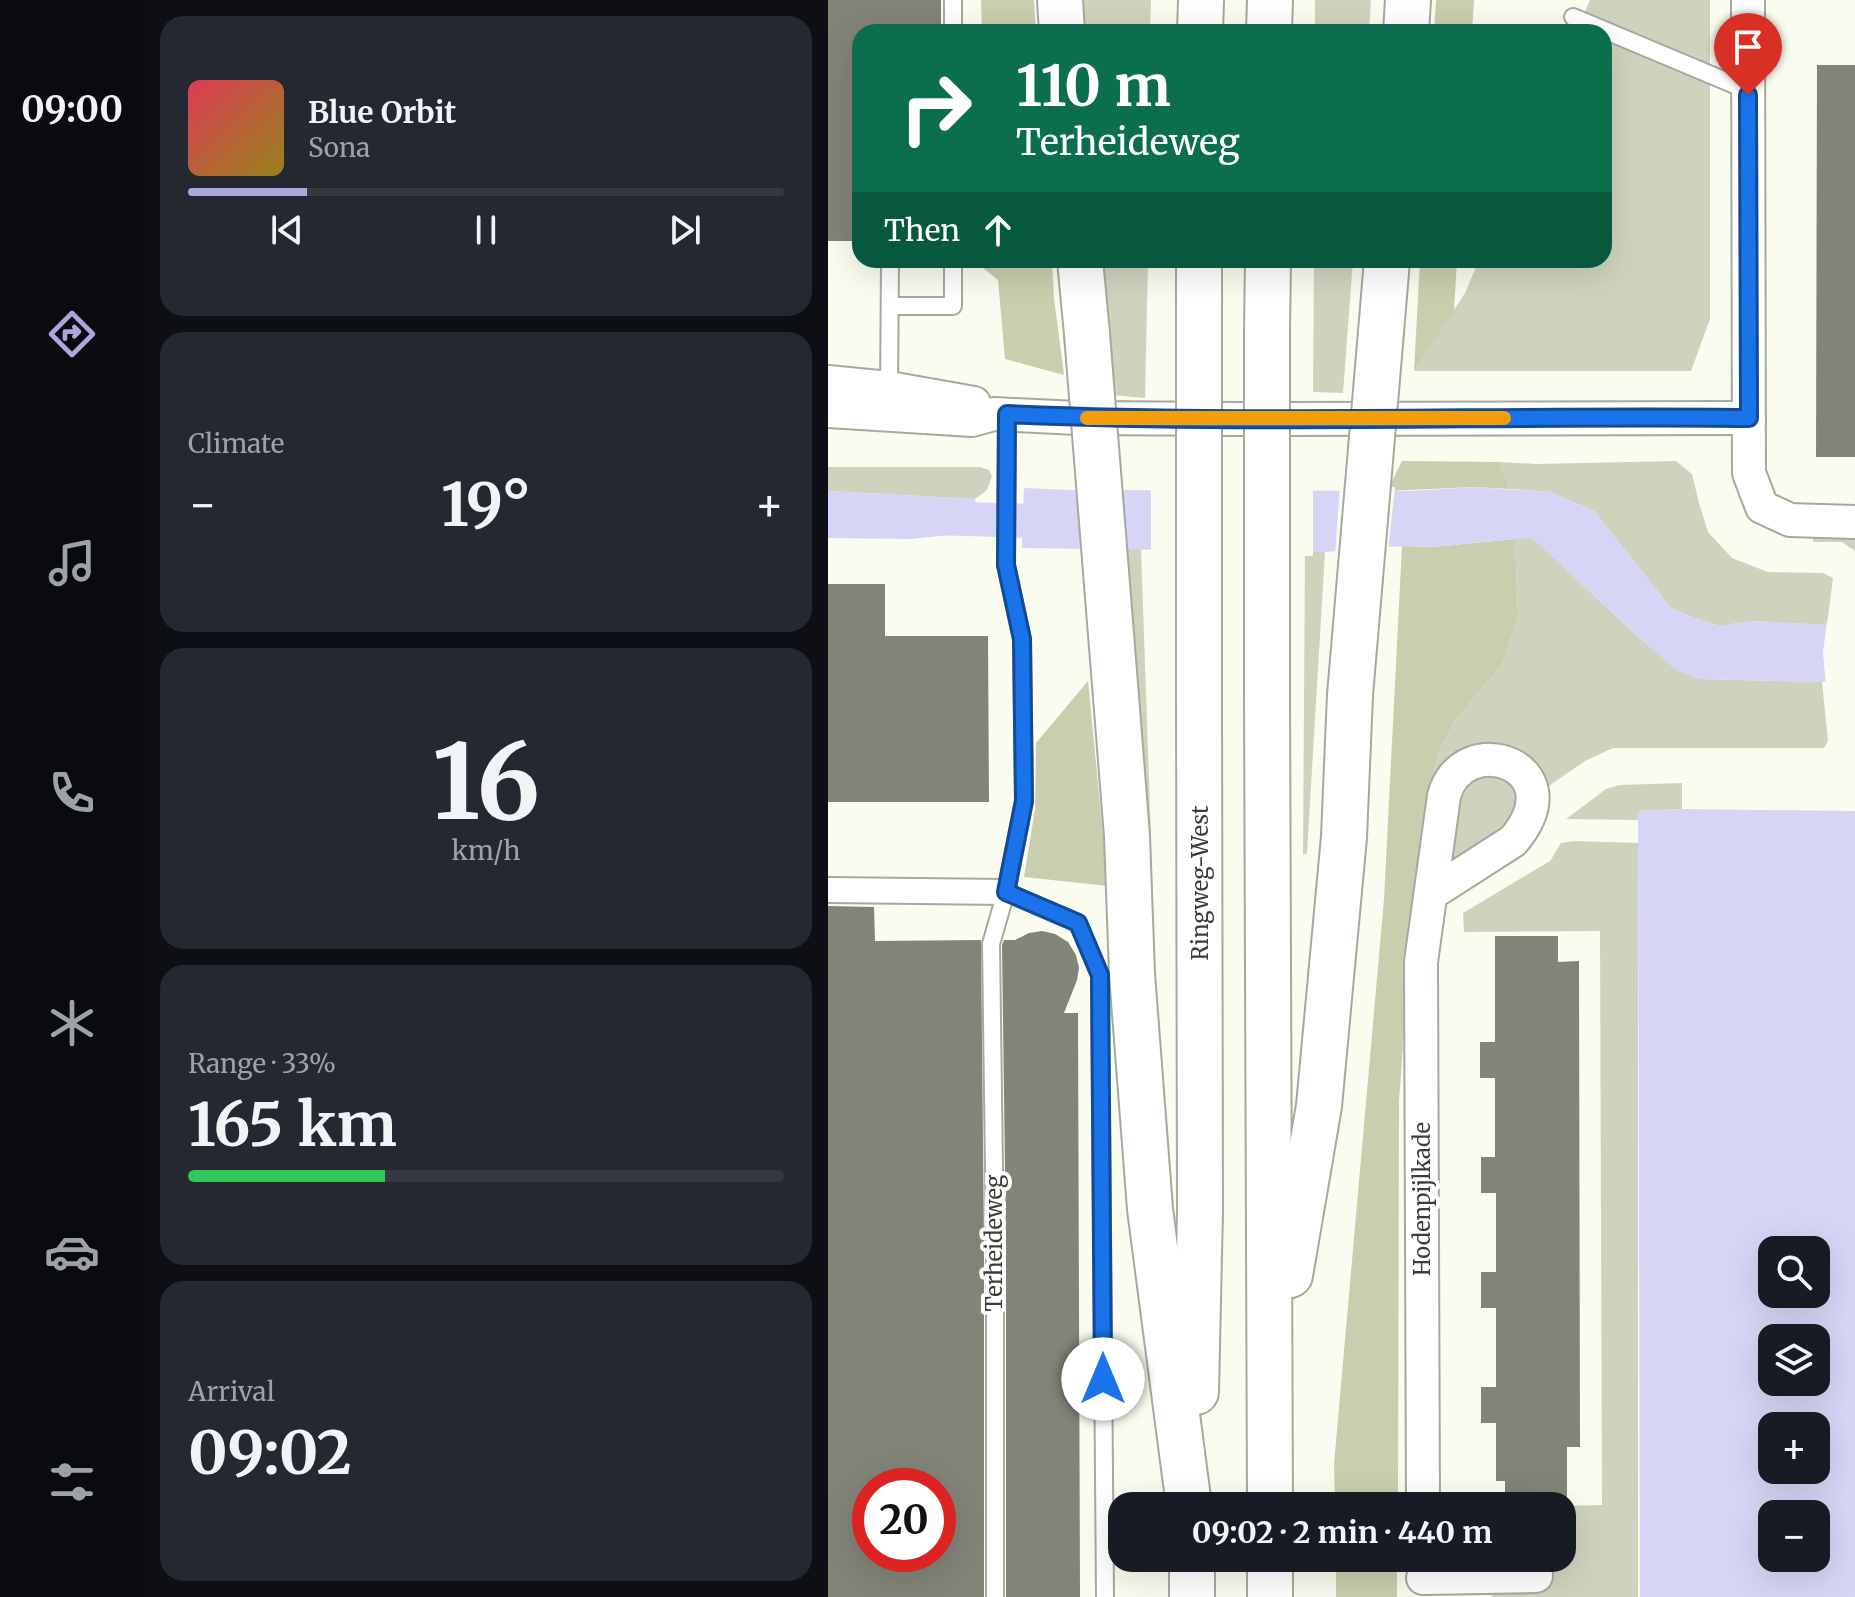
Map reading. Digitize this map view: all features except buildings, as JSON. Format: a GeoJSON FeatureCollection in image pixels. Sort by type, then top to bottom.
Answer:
{"type":"FeatureCollection","features":[{"type":"Feature","properties":{"kind":"highway"},"geometry":{"type":"LineString","coordinates":[[1060,0],[1062,24]]}},
{"type":"Feature","properties":{"kind":"highway"},"geometry":{"type":"LineString","coordinates":[[1200,24],[1201,0]]}},
{"type":"Feature","properties":{"kind":"highway"},"geometry":{"type":"LineString","coordinates":[[1269,24],[1270,0]]}},
{"type":"Feature","properties":{"kind":"highway"},"geometry":{"type":"LineString","coordinates":[[1406,24],[1408,0]]}},
{"type":"Feature","properties":{"kind":"highway"},"geometry":{"type":"LineString","coordinates":[[1081,268],[1127,836],[1132,974],[1150,1209],[1189,1492]]}},
{"type":"Feature","properties":{"kind":"highway","name":"Ringweg-West"},"geometry":{"type":"LineString","coordinates":[[1191,1492],[1200,1210],[1199,268]]}},
{"type":"Feature","properties":{"kind":"highway"},"geometry":{"type":"LineString","coordinates":[[1268,268],[1270,1492]]}},
{"type":"Feature","properties":{"kind":"highway"},"geometry":{"type":"LineString","coordinates":[[1270,1395],[1319,1106],[1344,837],[1350,695],[1386,268]]}},
{"type":"Feature","properties":{"kind":"highway"},"geometry":{"type":"LineString","coordinates":[[1192,1572],[1192,1597]]}},
{"type":"Feature","properties":{"kind":"highway"},"geometry":{"type":"LineString","coordinates":[[1270,1572],[1270,1597]]}},
{"type":"Feature","properties":{"kind":"street"},"geometry":{"type":"LineString","coordinates":[[1748,0],[1749,473],[1762,507],[1790,520],[1855,522]]}},
{"type":"Feature","properties":{"kind":"street"},"geometry":{"type":"LineString","coordinates":[[828,382],[888,402]]}},
{"type":"Feature","properties":{"kind":"street"},"geometry":{"type":"LineString","coordinates":[[828,411],[888,402],[973,403],[1000,414],[1077,418],[1749,418]]}},
{"type":"Feature","properties":{"kind":"street"},"geometry":{"type":"LineString","coordinates":[[828,890],[1006,892]]}},
{"type":"Feature","properties":{"kind":"street","name":"Hodenpijlkade"},"geometry":{"type":"LineString","coordinates":[[1423,1492],[1421,962],[1432,893]]}},
{"type":"Feature","properties":{"kind":"street"},"geometry":{"type":"LineString","coordinates":[[1423,1578],[1536,1576]]}},
{"type":"Feature","properties":{"kind":"lane"},"geometry":{"type":"LineString","coordinates":[[953,0],[953,24]]}},
{"type":"Feature","properties":{"kind":"lane"},"geometry":{"type":"LineString","coordinates":[[1573,17],[1590,24]]}},
{"type":"Feature","properties":{"kind":"lane"},"geometry":{"type":"LineString","coordinates":[[1612,33],[1735,85],[1748,95]]}},
{"type":"Feature","properties":{"kind":"lane"},"geometry":{"type":"LineString","coordinates":[[888,402],[890,268]]}},
{"type":"Feature","properties":{"kind":"lane"},"geometry":{"type":"LineString","coordinates":[[890,306],[953,306],[953,268]]}},
{"type":"Feature","properties":{"kind":"lane","name":"Terheideweg"},"geometry":{"type":"LineString","coordinates":[[995,1597],[991,944],[1006,892],[1024,801],[1022,639],[1006,565],[1006,482],[1000,414]]}},
{"type":"Feature","properties":{"kind":"lane"},"geometry":{"type":"LineString","coordinates":[[1006,892],[1078,923],[1100,975],[1105,1597]]}},
{"type":"Feature","properties":{"kind":"green space"},"geometry":{"type":"Polygon","coordinates":[[[981,0],[1034,0],[1036,24],[982,24],[981,0]]]}},
{"type":"Feature","properties":{"kind":"green space"},"geometry":{"type":"Polygon","coordinates":[[[1079,0],[1151,0],[1150,24],[1080,24],[1079,0]]]}},
{"type":"Feature","properties":{"kind":"green space"},"geometry":{"type":"Polygon","coordinates":[[[1315,0],[1371,0],[1370,24],[1315,24],[1315,0]]]}},
{"type":"Feature","properties":{"kind":"green space"},"geometry":{"type":"Polygon","coordinates":[[[1436,0],[1474,0],[1472,24],[1434,24],[1436,0]]]}},
{"type":"Feature","properties":{"kind":"green space"},"geometry":{"type":"Polygon","coordinates":[[[1590,0],[1710,0],[1710,319],[1691,371],[1414,371],[1465,293],[1476,268],[1612,268],[1612,24],[1580,24],[1590,0]]]}},
{"type":"Feature","properties":{"kind":"green space"},"geometry":{"type":"Polygon","coordinates":[[[983,268],[1052,268],[1064,375],[1005,359],[998,280],[983,268]]]}},
{"type":"Feature","properties":{"kind":"green space"},"geometry":{"type":"Polygon","coordinates":[[[1096,268],[1148,268],[1145,398],[1111,395],[1096,268]]]}},
{"type":"Feature","properties":{"kind":"green space"},"geometry":{"type":"Polygon","coordinates":[[[1314,268],[1352,268],[1343,393],[1313,392],[1314,268]]]}},
{"type":"Feature","properties":{"kind":"green space"},"geometry":{"type":"Polygon","coordinates":[[[1420,268],[1457,268],[1454,311],[1414,371],[1420,268]]]}},
{"type":"Feature","properties":{"kind":"green space"},"geometry":{"type":"Polygon","coordinates":[[[1402,461],[1499,462],[1510,489],[1474,487],[1387,491],[1402,461]]]}},
{"type":"Feature","properties":{"kind":"green space"},"geometry":{"type":"Polygon","coordinates":[[[1676,461],[1692,474],[1708,532],[1732,558],[1768,572],[1823,573],[1833,578],[1827,625],[1752,621],[1719,626],[1671,608],[1594,511],[1550,492],[1510,489],[1499,462],[1676,461]]]}},
{"type":"Feature","properties":{"kind":"green space"},"geometry":{"type":"Polygon","coordinates":[[[828,467],[980,467],[989,470],[992,476],[987,490],[975,499],[828,491],[828,467]]]}},
{"type":"Feature","properties":{"kind":"green space"},"geometry":{"type":"Polygon","coordinates":[[[1813,536],[1855,536],[1855,551],[1842,542],[1813,542],[1813,536]]]}},
{"type":"Feature","properties":{"kind":"green space"},"geometry":{"type":"Polygon","coordinates":[[[1515,539],[1534,539],[1677,670],[1700,679],[1822,682],[1828,741],[1824,748],[1613,748],[1585,761],[1543,790],[1447,763],[1430,785],[1439,752],[1455,721],[1503,663],[1518,615],[1515,539]]]}},
{"type":"Feature","properties":{"kind":"green space"},"geometry":{"type":"Polygon","coordinates":[[[1515,539],[1518,615],[1503,663],[1455,721],[1439,752],[1430,785],[1409,963],[1399,1101],[1398,1492],[1335,1492],[1334,1464],[1384,899],[1402,546],[1433,547],[1515,539]]]}},
{"type":"Feature","properties":{"kind":"green space"},"geometry":{"type":"Polygon","coordinates":[[[1126,549],[1141,549],[1151,836],[1147,836],[1126,549]]]}},
{"type":"Feature","properties":{"kind":"green space"},"geometry":{"type":"Polygon","coordinates":[[[1305,551],[1325,552],[1307,853],[1303,855],[1305,551]]]}},
{"type":"Feature","properties":{"kind":"green space"},"geometry":{"type":"Polygon","coordinates":[[[1088,681],[1108,886],[1024,877],[1035,809],[1036,743],[1088,681]]]}},
{"type":"Feature","properties":{"kind":"green space"},"geometry":{"type":"Polygon","coordinates":[[[1474,773],[1499,776],[1514,787],[1518,818],[1448,866],[1456,791],[1474,773]]]}},
{"type":"Feature","properties":{"kind":"green space"},"geometry":{"type":"Polygon","coordinates":[[[1682,783],[1682,809],[1638,811],[1638,820],[1566,819],[1606,789],[1620,785],[1682,783]]]}},
{"type":"Feature","properties":{"kind":"green space"},"geometry":{"type":"Polygon","coordinates":[[[1561,843],[1638,843],[1638,1597],[1491,1597],[1496,1590],[1534,1592],[1533,1572],[1576,1572],[1576,1506],[1602,1505],[1600,931],[1464,932],[1463,913],[1550,861],[1561,843]]]}},
{"type":"Feature","properties":{"kind":"green space"},"geometry":{"type":"Polygon","coordinates":[[[1336,1572],[1397,1572],[1397,1597],[1336,1597],[1336,1572]]]}},
{"type":"Feature","properties":{"kind":"water"},"geometry":{"type":"Polygon","coordinates":[[[1474,487],[1550,492],[1594,511],[1671,608],[1691,617],[1719,626],[1752,621],[1855,626],[1855,681],[1700,679],[1676,670],[1534,539],[1325,552],[1022,548],[1024,488],[1411,491],[1474,487]]]}},
{"type":"Feature","properties":{"kind":"water"},"geometry":{"type":"Polygon","coordinates":[[[828,491],[975,499],[980,532],[910,539],[828,538],[828,491]]]}},
{"type":"Feature","properties":{"kind":"water"},"geometry":{"type":"Polygon","coordinates":[[[1638,811],[1855,811],[1855,1597],[1640,1597],[1638,811]]]}},
{"type":"Feature","properties":{"kind":"pier"},"geometry":{"type":"Polygon","coordinates":[[[1151,486],[1313,487],[1313,556],[1151,553],[1151,486]]]}},
{"type":"Feature","properties":{"kind":"pier"},"geometry":{"type":"Polygon","coordinates":[[[1340,487],[1395,487],[1388,551],[1335,555],[1340,487]]]}},
{"type":"Feature","properties":{"kind":"pier"},"geometry":{"type":"Polygon","coordinates":[[[1827,621],[1855,622],[1855,685],[1826,686],[1823,652],[1827,621]]]}},
{"type":"Feature","properties":{"kind":"waterway"},"geometry":{"type":"LineString","coordinates":[[933,518],[1068,522]]}},
{"type":"Feature","properties":{"kind":"slow traffic"},"geometry":{"type":"LineString","coordinates":[[1087,418],[1504,418]]}},
{"type":"Feature","properties":{"kind":"route"},"geometry":{"type":"LineString","coordinates":[[1103,1379],[1100,975],[1078,923],[1006,892],[1024,801],[1022,639],[1006,565],[1007,414],[1077,418],[1238,419],[1749,418],[1748,95]]}}]}
